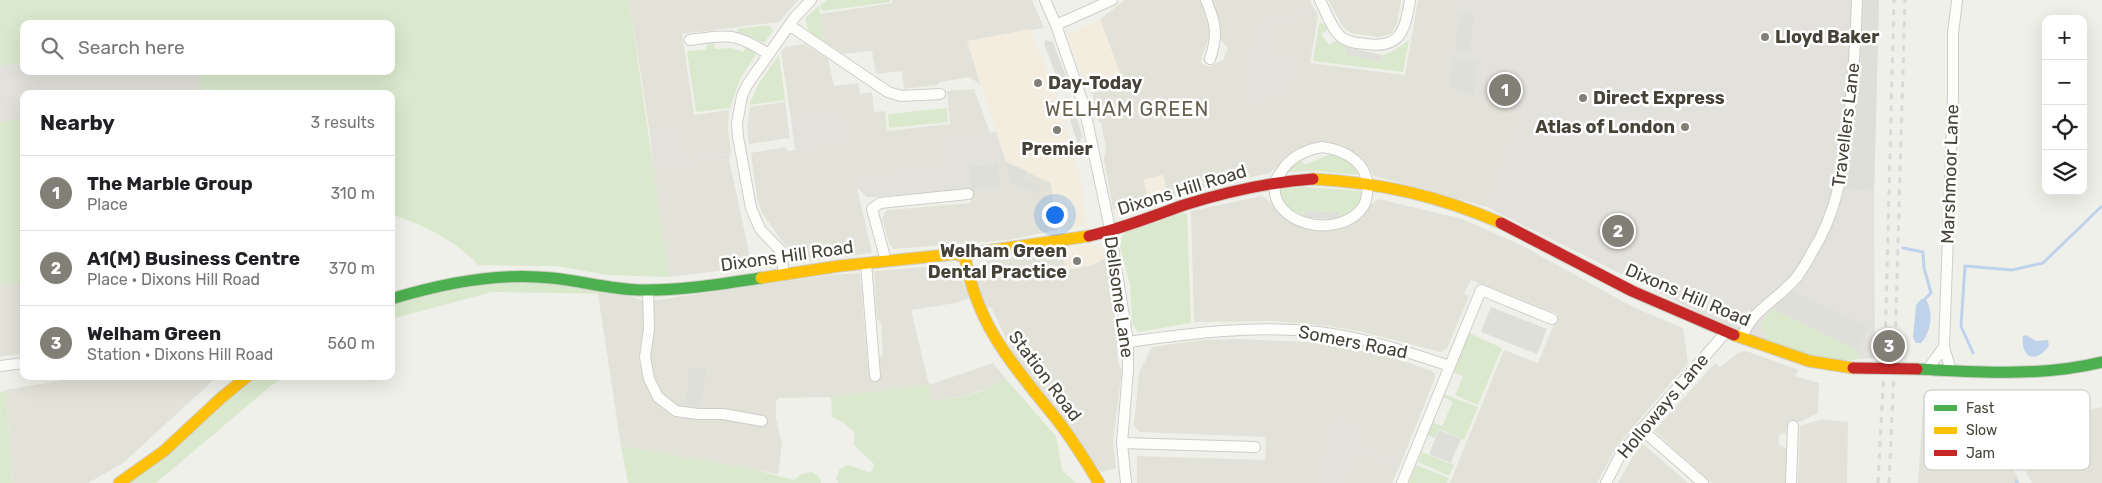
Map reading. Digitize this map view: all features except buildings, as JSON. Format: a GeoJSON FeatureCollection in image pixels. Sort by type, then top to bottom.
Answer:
{"type":"FeatureCollection","features":[{"type":"Feature","properties":{"kind":"street"},"geometry":{"type":"LineString","coordinates":[[784,273],[780,250],[760,229],[751,208],[737,123],[742,96],[747,85],[789,25],[811,0]]}},
{"type":"Feature","properties":{"kind":"street","name":"Dellsome Lane"},"geometry":{"type":"LineString","coordinates":[[1046,0],[1079,86],[1087,116],[1110,230],[1128,342],[1128,371],[1122,443],[1126,483]]}},
{"type":"Feature","properties":{"kind":"street"},"geometry":{"type":"LineString","coordinates":[[1056,25],[1112,0]]}},
{"type":"Feature","properties":{"kind":"street"},"geometry":{"type":"LineString","coordinates":[[1206,0],[1215,26],[1216,42],[1210,60]]}},
{"type":"Feature","properties":{"kind":"street"},"geometry":{"type":"LineString","coordinates":[[1320,0],[1339,35],[1346,40],[1377,46],[1386,45],[1400,34],[1405,26],[1410,0]]}},
{"type":"Feature","properties":{"kind":"street","name":"Travellers Lane"},"geometry":{"type":"LineString","coordinates":[[1742,338],[1746,326],[1753,317],[1797,277],[1818,244],[1829,221],[1838,192],[1845,157],[1854,69],[1857,0]]}},
{"type":"Feature","properties":{"kind":"street","name":"Marshmoor Lane"},"geometry":{"type":"LineString","coordinates":[[1951,371],[1944,347],[1953,96],[1953,34],[1957,0]]}},
{"type":"Feature","properties":{"kind":"street"},"geometry":{"type":"LineString","coordinates":[[789,25],[888,92],[901,96],[940,94]]}},
{"type":"Feature","properties":{"kind":"street"},"geometry":{"type":"LineString","coordinates":[[690,40],[726,35],[738,37],[751,42],[768,54]]}},
{"type":"Feature","properties":{"kind":"street"},"geometry":{"type":"LineString","coordinates":[[1322,147],[1334,148],[1354,159],[1366,174],[1368,184],[1366,201],[1357,214],[1344,223],[1314,226],[1298,221],[1282,208],[1277,197],[1275,182],[1284,167],[1298,156],[1312,149],[1322,147]]}},
{"type":"Feature","properties":{"kind":"street","name":"Dixons Hill Road"},"geometry":{"type":"LineString","coordinates":[[395,298],[439,285],[521,276],[648,290],[686,287],[866,263],[955,254],[965,257],[973,253],[1089,236],[1192,201],[1275,182],[1323,180],[1368,184],[1428,198],[1495,220],[1616,284],[1726,332],[1800,359],[1820,364],[1853,368],[2052,373],[2102,362]]}},
{"type":"Feature","properties":{"kind":"street"},"geometry":{"type":"LineString","coordinates":[[886,261],[872,209],[880,203],[968,194]]}},
{"type":"Feature","properties":{"kind":"street","name":"Station Road"},"geometry":{"type":"LineString","coordinates":[[965,257],[971,287],[983,317],[996,341],[1011,364],[1074,443],[1099,483]]}},
{"type":"Feature","properties":{"kind":"street"},"geometry":{"type":"LineString","coordinates":[[866,263],[875,376]]}},
{"type":"Feature","properties":{"kind":"street"},"geometry":{"type":"LineString","coordinates":[[648,290],[648,329],[645,357],[650,379],[658,397],[676,411],[698,414],[723,414],[762,421]]}},
{"type":"Feature","properties":{"kind":"street"},"geometry":{"type":"LineString","coordinates":[[1402,483],[1481,290],[1552,319]]}},
{"type":"Feature","properties":{"kind":"street","name":"Somers Road"},"geometry":{"type":"LineString","coordinates":[[1128,342],[1226,330],[1320,332],[1396,348],[1450,366]]}},
{"type":"Feature","properties":{"kind":"street","name":"Holloways Lane"},"geometry":{"type":"LineString","coordinates":[[1606,483],[1622,452],[1726,332]]}},
{"type":"Feature","properties":{"kind":"street"},"geometry":{"type":"LineString","coordinates":[[1922,370],[1944,347]]}},
{"type":"Feature","properties":{"kind":"street"},"geometry":{"type":"LineString","coordinates":[[0,366],[20,364]]}},
{"type":"Feature","properties":{"kind":"street"},"geometry":{"type":"LineString","coordinates":[[119,483],[164,451],[243,380]]}},
{"type":"Feature","properties":{"kind":"street"},"geometry":{"type":"LineString","coordinates":[[1791,483],[1793,426]]}},
{"type":"Feature","properties":{"kind":"street"},"geometry":{"type":"LineString","coordinates":[[1641,429],[1703,483]]}},
{"type":"Feature","properties":{"kind":"street"},"geometry":{"type":"LineString","coordinates":[[1122,443],[1255,448]]}},
{"type":"Feature","properties":{"kind":"shaded area"},"geometry":{"type":"Polygon","coordinates":[[[629,0],[798,0],[779,22],[682,34],[694,115],[729,110],[728,129],[731,153],[683,160],[678,130],[650,133],[629,0]]]}},
{"type":"Feature","properties":{"kind":"shaded area"},"geometry":{"type":"Polygon","coordinates":[[[892,0],[1032,0],[1044,28],[967,41],[981,85],[969,77],[940,82],[937,85],[904,89],[902,71],[876,74],[872,51],[844,54],[824,41],[820,14],[892,3],[892,0]]]}},
{"type":"Feature","properties":{"kind":"shaded area"},"geometry":{"type":"Polygon","coordinates":[[[1125,0],[1199,0],[1203,7],[1209,30],[1209,38],[1200,63],[1209,67],[1223,60],[1228,48],[1220,39],[1218,22],[1210,0],[1310,0],[1312,5],[1292,16],[1260,23],[1249,62],[1249,101],[1288,94],[1278,55],[1270,50],[1266,44],[1267,33],[1273,26],[1288,22],[1315,9],[1318,16],[1310,63],[1405,75],[1418,0],[1462,0],[1448,87],[1522,115],[1487,207],[1374,176],[1356,153],[1332,143],[1307,145],[1298,148],[1270,173],[1191,190],[1169,200],[1163,175],[1144,180],[1149,202],[1113,209],[1104,160],[1106,147],[1101,123],[1098,121],[1095,110],[1091,81],[1122,81],[1100,19],[1125,0]]]}},
{"type":"Feature","properties":{"kind":"shaded area"},"geometry":{"type":"Polygon","coordinates":[[[1328,0],[1401,0],[1397,24],[1392,33],[1385,36],[1378,37],[1351,33],[1343,27],[1328,0]]]}},
{"type":"Feature","properties":{"kind":"shaded area"},"geometry":{"type":"Polygon","coordinates":[[[1462,0],[1879,0],[1874,191],[1875,358],[1837,361],[1798,353],[1724,325],[1487,207],[1522,115],[1448,87],[1462,0]]]}},
{"type":"Feature","properties":{"kind":"shaded area"},"geometry":{"type":"Polygon","coordinates":[[[1864,0],[1879,0],[1874,191],[1845,189],[1851,163],[1864,35],[1864,0]]]}},
{"type":"Feature","properties":{"kind":"shaded area"},"geometry":{"type":"Polygon","coordinates":[[[1312,5],[1315,9],[1288,22],[1273,26],[1267,33],[1266,44],[1270,50],[1278,55],[1293,58],[1288,94],[1249,102],[1249,62],[1260,23],[1292,16],[1312,5]]]}},
{"type":"Feature","properties":{"kind":"shaded area"},"geometry":{"type":"Polygon","coordinates":[[[1460,13],[1474,15],[1469,52],[1454,50],[1460,13]]]}},
{"type":"Feature","properties":{"kind":"shaded area"},"geometry":{"type":"Polygon","coordinates":[[[1100,19],[1123,81],[1084,82],[1067,35],[1100,19]]]}},
{"type":"Feature","properties":{"kind":"shaded area"},"geometry":{"type":"Polygon","coordinates":[[[1031,29],[1057,98],[1081,179],[1087,226],[1057,230],[1051,183],[1006,162],[967,41],[1031,29]]]}},
{"type":"Feature","properties":{"kind":"shaded area"},"geometry":{"type":"Polygon","coordinates":[[[1046,40],[1053,42],[1068,82],[1066,85],[1058,81],[1044,43],[1046,40]]]}},
{"type":"Feature","properties":{"kind":"shaded area"},"geometry":{"type":"Polygon","coordinates":[[[804,44],[828,59],[834,86],[858,83],[860,94],[872,92],[874,112],[885,111],[887,131],[950,124],[947,91],[974,89],[990,133],[944,138],[947,168],[855,179],[872,253],[811,261],[790,252],[762,213],[757,198],[751,153],[784,147],[788,151],[847,142],[840,112],[791,119],[781,52],[785,47],[804,44]]]}},
{"type":"Feature","properties":{"kind":"shaded area"},"geometry":{"type":"Polygon","coordinates":[[[1346,47],[1382,55],[1381,62],[1345,54],[1346,47]]]}},
{"type":"Feature","properties":{"kind":"shaded area"},"geometry":{"type":"Polygon","coordinates":[[[1453,58],[1477,62],[1474,97],[1448,87],[1453,58]]]}},
{"type":"Feature","properties":{"kind":"shaded area"},"geometry":{"type":"Polygon","coordinates":[[[20,64],[20,75],[199,75],[201,89],[20,90],[20,119],[0,122],[0,65],[20,64]]]}},
{"type":"Feature","properties":{"kind":"shaded area"},"geometry":{"type":"Polygon","coordinates":[[[1065,97],[1071,99],[1083,139],[1080,138],[1085,153],[1082,158],[1064,100],[1065,97]]]}},
{"type":"Feature","properties":{"kind":"shaded area"},"geometry":{"type":"Polygon","coordinates":[[[785,102],[790,138],[749,144],[747,128],[750,107],[785,102]]]}},
{"type":"Feature","properties":{"kind":"shaded area"},"geometry":{"type":"Polygon","coordinates":[[[840,112],[847,142],[795,150],[791,119],[840,112]]]}},
{"type":"Feature","properties":{"kind":"shaded area"},"geometry":{"type":"Polygon","coordinates":[[[678,129],[683,160],[731,153],[729,159],[653,167],[650,133],[678,129]]]}},
{"type":"Feature","properties":{"kind":"shaded area"},"geometry":{"type":"Polygon","coordinates":[[[996,132],[1006,162],[968,166],[970,189],[867,197],[857,188],[854,179],[947,168],[944,138],[996,132]]]}},
{"type":"Feature","properties":{"kind":"shaded area"},"geometry":{"type":"Polygon","coordinates":[[[729,159],[752,267],[669,277],[653,167],[729,159]]]}},
{"type":"Feature","properties":{"kind":"shaded area"},"geometry":{"type":"Polygon","coordinates":[[[1006,162],[1051,183],[1057,230],[1008,240],[894,249],[890,245],[882,219],[885,212],[888,210],[971,203],[968,166],[1006,162]]]}},
{"type":"Feature","properties":{"kind":"shaded area"},"geometry":{"type":"Polygon","coordinates":[[[1006,162],[1027,171],[1023,179],[1043,188],[1037,194],[1011,183],[1006,162]]]}},
{"type":"Feature","properties":{"kind":"shaded area"},"geometry":{"type":"Polygon","coordinates":[[[998,163],[1000,187],[971,189],[969,166],[998,163]]]}},
{"type":"Feature","properties":{"kind":"shaded area"},"geometry":{"type":"Polygon","coordinates":[[[1163,175],[1169,200],[1127,215],[1117,216],[1114,214],[1113,209],[1148,202],[1144,179],[1163,175]]]}},
{"type":"Feature","properties":{"kind":"shaded area"},"geometry":{"type":"Polygon","coordinates":[[[1262,196],[1274,205],[1279,214],[1306,228],[1358,218],[1367,207],[1379,199],[1462,219],[1519,244],[1633,307],[1683,328],[1688,363],[1617,446],[1597,483],[1450,483],[1504,350],[1538,363],[1558,314],[1471,280],[1464,294],[1469,296],[1447,348],[1441,352],[1363,332],[1329,326],[1274,321],[1194,322],[1191,211],[1262,196]]]}},
{"type":"Feature","properties":{"kind":"shaded area"},"geometry":{"type":"Polygon","coordinates":[[[1304,211],[1339,212],[1338,219],[1304,218],[1304,211]]]}},
{"type":"Feature","properties":{"kind":"shaded area"},"geometry":{"type":"Polygon","coordinates":[[[1089,244],[1102,247],[1106,258],[1092,265],[1066,270],[1062,249],[1089,244]]]}},
{"type":"Feature","properties":{"kind":"shaded area"},"geometry":{"type":"Polygon","coordinates":[[[1062,249],[1066,270],[1092,265],[1106,258],[1116,325],[1118,363],[1122,370],[1113,441],[1116,468],[1101,472],[1018,364],[991,307],[986,308],[974,273],[989,260],[1062,249]]]}},
{"type":"Feature","properties":{"kind":"shaded area"},"geometry":{"type":"Polygon","coordinates":[[[949,265],[959,270],[969,298],[956,303],[911,310],[929,385],[993,363],[1005,378],[996,386],[964,396],[931,401],[928,385],[831,397],[778,398],[776,402],[776,419],[782,443],[778,474],[621,446],[598,294],[622,294],[641,300],[657,300],[829,275],[860,273],[869,378],[878,377],[877,361],[883,355],[881,323],[877,319],[874,271],[949,265]]]}},
{"type":"Feature","properties":{"kind":"shaded area"},"geometry":{"type":"Polygon","coordinates":[[[20,282],[20,354],[0,357],[0,284],[20,282]]]}},
{"type":"Feature","properties":{"kind":"shaded area"},"geometry":{"type":"Polygon","coordinates":[[[1791,290],[1869,327],[1858,350],[1772,309],[1791,290]]]}},
{"type":"Feature","properties":{"kind":"shaded area"},"geometry":{"type":"Polygon","coordinates":[[[1491,307],[1547,329],[1537,354],[1481,332],[1491,307]]]}},
{"type":"Feature","properties":{"kind":"shaded area"},"geometry":{"type":"Polygon","coordinates":[[[1237,339],[1309,342],[1349,348],[1390,357],[1430,370],[1435,374],[1435,378],[1401,463],[1356,445],[1355,437],[1335,419],[1320,483],[1137,483],[1137,456],[1265,460],[1266,437],[1139,432],[1134,425],[1139,373],[1152,347],[1202,340],[1237,339]]]}},
{"type":"Feature","properties":{"kind":"shaded area"},"geometry":{"type":"Polygon","coordinates":[[[1746,351],[1799,370],[1795,376],[1819,383],[1818,413],[1800,422],[1788,421],[1786,433],[1779,435],[1779,444],[1786,449],[1787,453],[1786,483],[1712,483],[1654,431],[1715,363],[1720,367],[1738,353],[1746,351]]]}},
{"type":"Feature","properties":{"kind":"shaded area"},"geometry":{"type":"Polygon","coordinates":[[[687,367],[707,368],[701,407],[684,403],[689,384],[687,367]]]}},
{"type":"Feature","properties":{"kind":"shaded area"},"geometry":{"type":"Polygon","coordinates":[[[63,380],[214,380],[122,464],[88,483],[12,483],[6,390],[63,380]]]}},
{"type":"Feature","properties":{"kind":"shaded area"},"geometry":{"type":"Polygon","coordinates":[[[1924,394],[1924,470],[2014,470],[2020,483],[1918,483],[1924,394]]]}},
{"type":"Feature","properties":{"kind":"shaded area"},"geometry":{"type":"Polygon","coordinates":[[[2102,407],[2102,483],[2032,483],[2025,470],[2090,470],[2090,410],[2102,407]]]}},
{"type":"Feature","properties":{"kind":"shaded area"},"geometry":{"type":"Polygon","coordinates":[[[1334,419],[1356,424],[1356,445],[1401,463],[1399,467],[1355,450],[1342,483],[1320,483],[1334,419]]]}},
{"type":"Feature","properties":{"kind":"shaded area"},"geometry":{"type":"Polygon","coordinates":[[[1822,419],[1848,422],[1847,483],[1798,483],[1800,426],[1822,419]]]}},
{"type":"Feature","properties":{"kind":"shaded area"},"geometry":{"type":"Polygon","coordinates":[[[1439,430],[1461,439],[1451,463],[1429,454],[1439,430]]]}},
{"type":"Feature","properties":{"kind":"shaded area"},"geometry":{"type":"Polygon","coordinates":[[[1643,444],[1688,483],[1618,483],[1632,458],[1643,444]]]}},
{"type":"Feature","properties":{"kind":"shaded area"},"geometry":{"type":"Polygon","coordinates":[[[1355,450],[1399,467],[1392,483],[1342,483],[1355,450]]]}},
{"type":"Feature","properties":{"kind":"green space"},"geometry":{"type":"Polygon","coordinates":[[[0,0],[629,0],[669,277],[608,275],[557,266],[478,265],[459,248],[438,234],[395,216],[395,90],[195,90],[201,89],[199,75],[395,75],[395,20],[20,20],[20,64],[0,65],[0,0]]]}},
{"type":"Feature","properties":{"kind":"green space"},"geometry":{"type":"Polygon","coordinates":[[[828,0],[890,0],[891,2],[822,11],[820,5],[828,0]]]}},
{"type":"Feature","properties":{"kind":"green space"},"geometry":{"type":"Polygon","coordinates":[[[819,6],[824,41],[810,32],[806,22],[806,17],[819,6]]]}},
{"type":"Feature","properties":{"kind":"green space"},"geometry":{"type":"Polygon","coordinates":[[[1321,22],[1328,29],[1321,34],[1329,45],[1336,41],[1346,47],[1345,54],[1381,62],[1382,55],[1392,52],[1409,40],[1403,72],[1313,61],[1319,24],[1321,22]]]}},
{"type":"Feature","properties":{"kind":"green space"},"geometry":{"type":"Polygon","coordinates":[[[768,25],[773,31],[764,43],[738,32],[737,29],[768,25]]]}},
{"type":"Feature","properties":{"kind":"green space"},"geometry":{"type":"Polygon","coordinates":[[[713,41],[715,49],[732,48],[743,52],[747,45],[757,53],[740,79],[730,108],[696,112],[687,51],[706,50],[708,42],[713,41]]]}},
{"type":"Feature","properties":{"kind":"green space"},"geometry":{"type":"Polygon","coordinates":[[[779,55],[785,100],[749,105],[759,83],[779,55]]]}},
{"type":"Feature","properties":{"kind":"green space"},"geometry":{"type":"Polygon","coordinates":[[[947,108],[948,122],[889,128],[888,114],[947,108]]]}},
{"type":"Feature","properties":{"kind":"green space"},"geometry":{"type":"Polygon","coordinates":[[[20,119],[20,282],[0,284],[0,122],[20,119]]]}},
{"type":"Feature","properties":{"kind":"green space"},"geometry":{"type":"Polygon","coordinates":[[[1333,153],[1348,160],[1361,173],[1359,175],[1315,171],[1287,172],[1288,169],[1302,159],[1304,165],[1333,153]]]}},
{"type":"Feature","properties":{"kind":"green space"},"geometry":{"type":"Polygon","coordinates":[[[1306,187],[1362,191],[1363,199],[1354,213],[1338,219],[1338,212],[1304,211],[1303,220],[1279,199],[1280,189],[1306,187]]]}},
{"type":"Feature","properties":{"kind":"green space"},"geometry":{"type":"Polygon","coordinates":[[[1182,213],[1187,214],[1191,323],[1138,332],[1132,324],[1130,284],[1120,247],[1122,236],[1126,232],[1182,213]]]}},
{"type":"Feature","properties":{"kind":"green space"},"geometry":{"type":"Polygon","coordinates":[[[539,281],[622,294],[492,292],[395,318],[395,304],[438,289],[539,281]]]}},
{"type":"Feature","properties":{"kind":"green space"},"geometry":{"type":"Polygon","coordinates":[[[1772,309],[1858,350],[1860,359],[1847,360],[1813,356],[1768,341],[1761,328],[1764,319],[1772,309]]]}},
{"type":"Feature","properties":{"kind":"green space"},"geometry":{"type":"Polygon","coordinates":[[[1469,333],[1502,348],[1478,405],[1455,395],[1463,376],[1453,372],[1469,333]]]}},
{"type":"Feature","properties":{"kind":"green space"},"geometry":{"type":"Polygon","coordinates":[[[1005,378],[1056,436],[1062,470],[1076,483],[838,483],[836,477],[840,469],[848,465],[871,473],[874,464],[854,445],[855,433],[844,423],[832,417],[831,397],[929,385],[931,401],[979,392],[1005,378]]]}},
{"type":"Feature","properties":{"kind":"green space"},"geometry":{"type":"Polygon","coordinates":[[[254,380],[280,380],[156,483],[124,483],[254,380]]]}},
{"type":"Feature","properties":{"kind":"green space"},"geometry":{"type":"Polygon","coordinates":[[[6,390],[12,483],[0,483],[0,393],[6,390]]]}},
{"type":"Feature","properties":{"kind":"green space"},"geometry":{"type":"Polygon","coordinates":[[[1444,394],[1478,407],[1464,440],[1439,429],[1435,438],[1427,435],[1432,422],[1442,426],[1453,402],[1443,397],[1444,394]]]}},
{"type":"Feature","properties":{"kind":"green space"},"geometry":{"type":"Polygon","coordinates":[[[621,446],[752,469],[794,480],[801,474],[811,472],[819,476],[821,483],[628,483],[621,446]]]}},
{"type":"Feature","properties":{"kind":"green space"},"geometry":{"type":"Polygon","coordinates":[[[1422,452],[1454,465],[1449,476],[1418,462],[1422,452]]]}},
{"type":"Feature","properties":{"kind":"green space"},"geometry":{"type":"Polygon","coordinates":[[[1416,465],[1449,478],[1447,483],[1409,483],[1416,465]]]}},
{"type":"Feature","properties":{"kind":"water"},"geometry":{"type":"Polygon","coordinates":[[[1921,299],[1926,300],[1931,316],[1927,334],[1921,343],[1916,343],[1913,338],[1916,305],[1921,299]]]}},
{"type":"Feature","properties":{"kind":"water"},"geometry":{"type":"Polygon","coordinates":[[[2026,335],[2036,341],[2048,340],[2049,346],[2039,355],[2030,356],[2026,354],[2024,349],[2023,336],[2026,335]]]}},
{"type":"Feature","properties":{"kind":"waterway"},"geometry":{"type":"LineString","coordinates":[[1973,353],[1961,326],[1965,266],[2012,270],[2043,263],[2102,206]]}},
{"type":"Feature","properties":{"kind":"waterway"},"geometry":{"type":"LineString","coordinates":[[1903,248],[1923,252],[1924,268],[1931,293],[1924,300]]}},
{"type":"Feature","properties":{"kind":"railway"},"geometry":{"type":"LineString","coordinates":[[1878,483],[1885,348],[1894,0]]}},
{"type":"Feature","properties":{"kind":"railway"},"geometry":{"type":"LineString","coordinates":[[1889,483],[1895,349],[1905,0]]}},
{"type":"Feature","properties":{"kind":"traffic: fast"},"geometry":{"type":"LineString","coordinates":[[395,298],[430,288],[471,280],[511,276],[552,278],[639,290],[716,285],[761,278]]}},
{"type":"Feature","properties":{"kind":"traffic: fast"},"geometry":{"type":"LineString","coordinates":[[1917,369],[2033,372],[2079,367],[2102,362]]}},
{"type":"Feature","properties":{"kind":"traffic: slow"},"geometry":{"type":"LineString","coordinates":[[1313,179],[1361,183],[1409,192],[1456,206],[1501,223]]}},
{"type":"Feature","properties":{"kind":"traffic: slow"},"geometry":{"type":"LineString","coordinates":[[761,278],[839,266],[955,254],[965,257],[973,253],[1089,236]]}},
{"type":"Feature","properties":{"kind":"traffic: slow"},"geometry":{"type":"LineString","coordinates":[[965,257],[971,283],[989,327],[1001,347],[1066,432],[1099,483]]}},
{"type":"Feature","properties":{"kind":"traffic: slow"},"geometry":{"type":"LineString","coordinates":[[1734,335],[1809,361],[1853,368]]}},
{"type":"Feature","properties":{"kind":"traffic: slow"},"geometry":{"type":"LineString","coordinates":[[119,483],[164,451],[243,380]]}},
{"type":"Feature","properties":{"kind":"traffic: jam"},"geometry":{"type":"LineString","coordinates":[[1089,236],[1125,226],[1184,205],[1247,188],[1313,179]]}},
{"type":"Feature","properties":{"kind":"traffic: jam"},"geometry":{"type":"LineString","coordinates":[[1501,223],[1632,291],[1734,335]]}},
{"type":"Feature","properties":{"kind":"traffic: jam"},"geometry":{"type":"LineString","coordinates":[[1853,368],[1917,369]]}},
{"type":"Feature","properties":{"kind":"place","name":"Lloyd Baker"},"geometry":{"type":"Point","coordinates":[1765,37]}},
{"type":"Feature","properties":{"kind":"place","name":"Day-Today"},"geometry":{"type":"Point","coordinates":[1038,83]}},
{"type":"Feature","properties":{"kind":"place","name":"The Marble Group"},"geometry":{"type":"Point","coordinates":[1505,90]}},
{"type":"Feature","properties":{"kind":"place","name":"Direct Express"},"geometry":{"type":"Point","coordinates":[1583,98]}},
{"type":"Feature","properties":{"kind":"place","name":"Atlas of London"},"geometry":{"type":"Point","coordinates":[1685,127]}},
{"type":"Feature","properties":{"kind":"place","name":"Premier"},"geometry":{"type":"Point","coordinates":[1057,130]}},
{"type":"Feature","properties":{"kind":"place","name":"A1(M) Business Centre"},"geometry":{"type":"Point","coordinates":[1618,231]}},
{"type":"Feature","properties":{"kind":"place","name":"Welham Green Dental Practice"},"geometry":{"type":"Point","coordinates":[1077,261]}},
{"type":"Feature","properties":{"kind":"place","name":"Welham Green"},"geometry":{"type":"Point","coordinates":[1889,346]}},
{"type":"Feature","properties":{"kind":"district","name":"WELHAM GREEN"},"geometry":{"type":"Point","coordinates":[1127,109]}}]}
